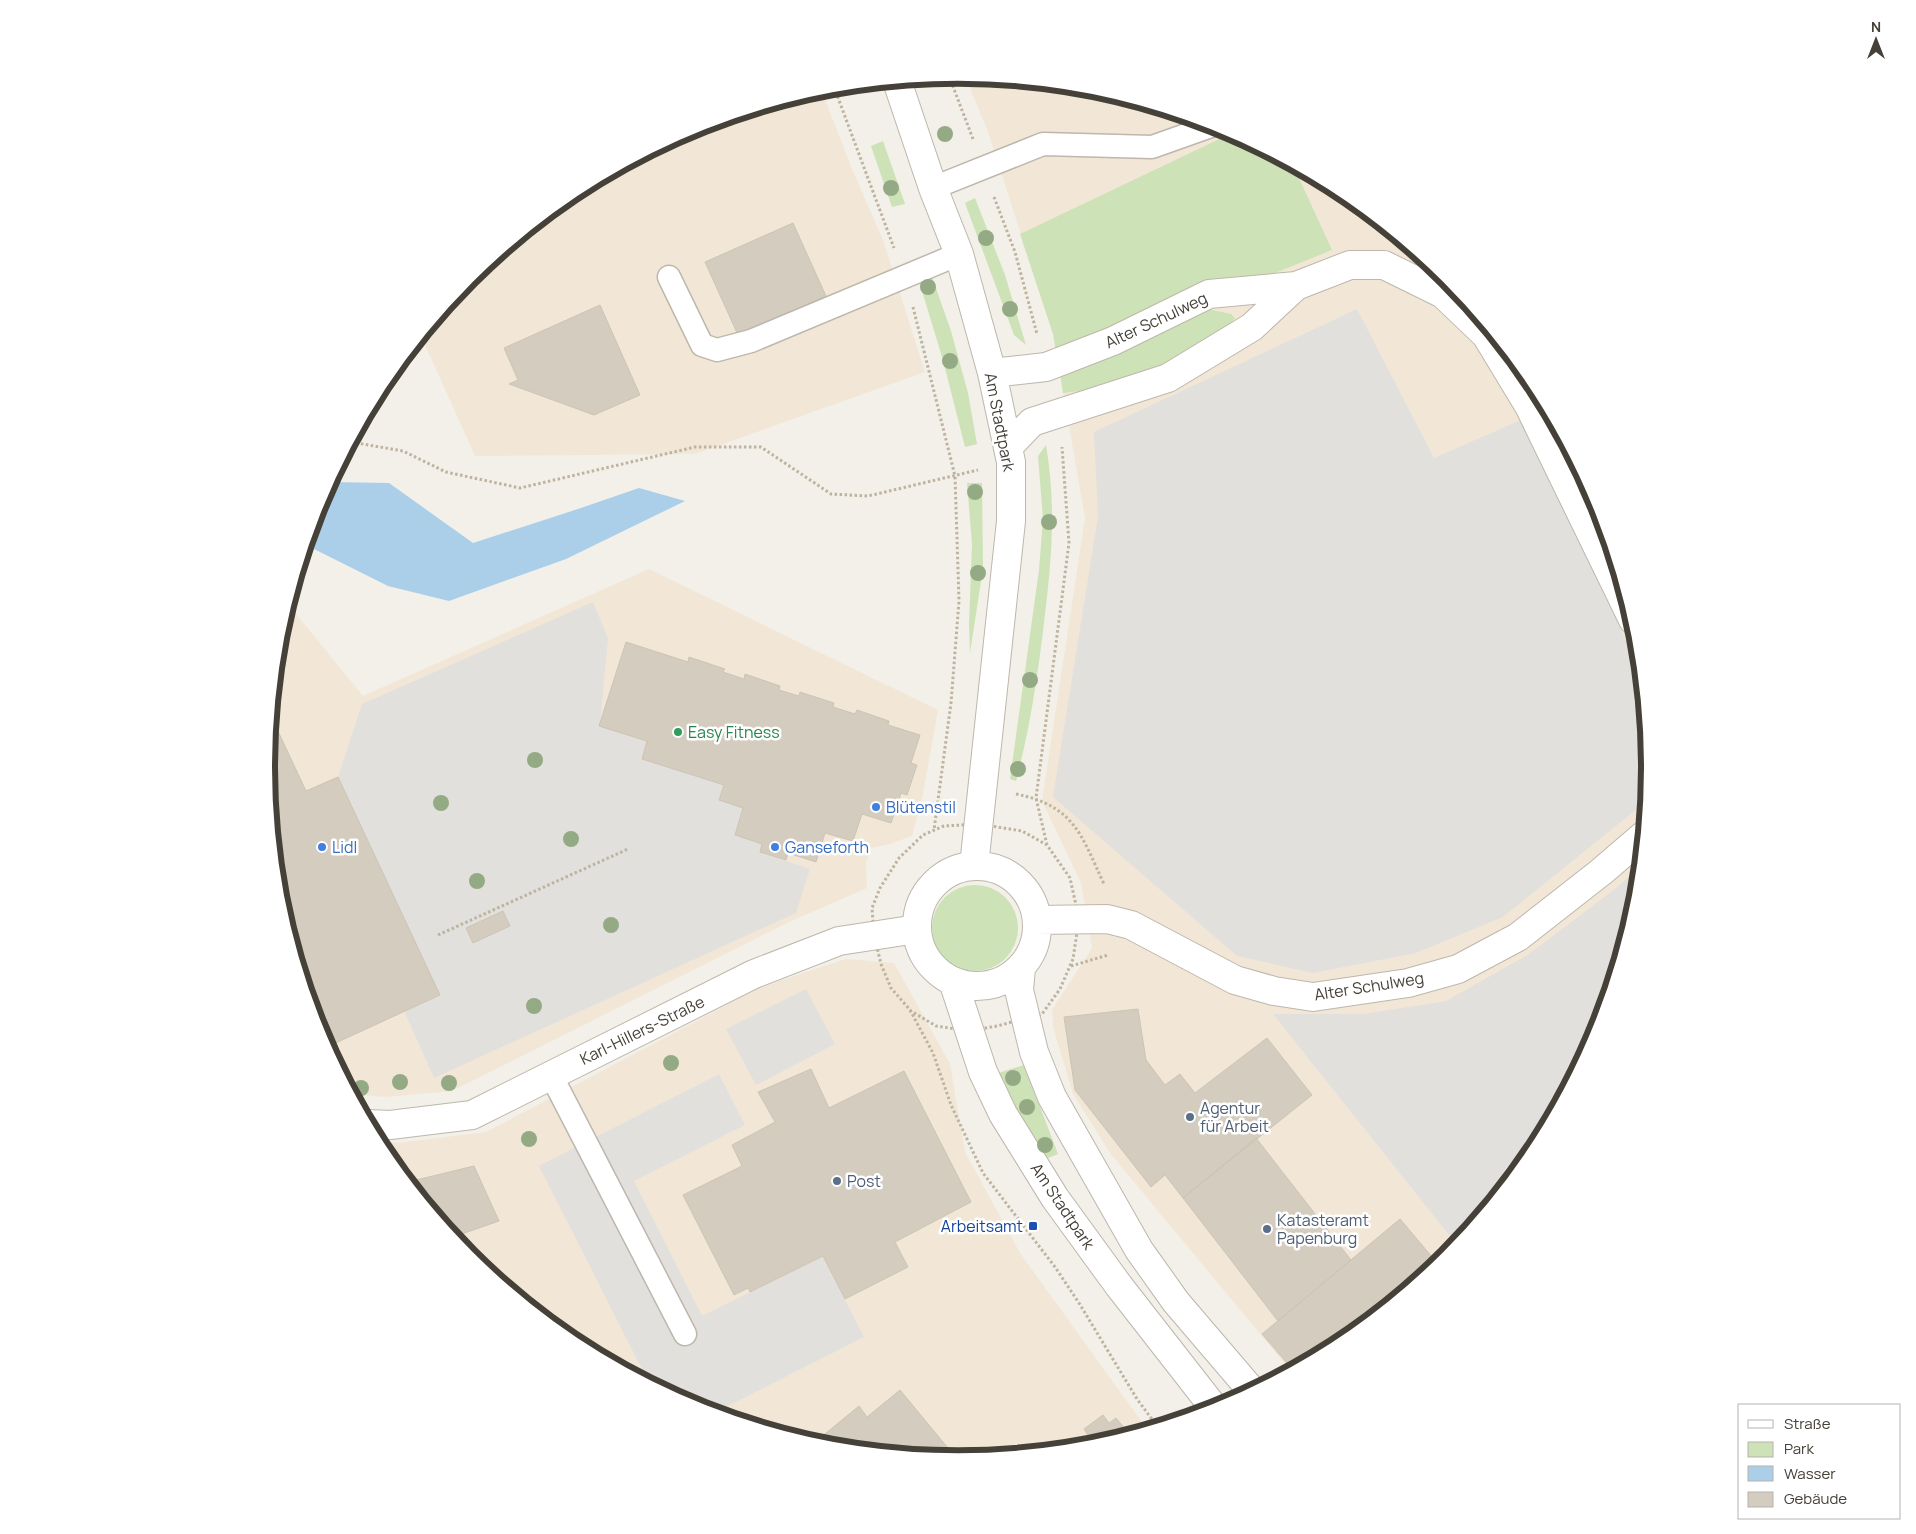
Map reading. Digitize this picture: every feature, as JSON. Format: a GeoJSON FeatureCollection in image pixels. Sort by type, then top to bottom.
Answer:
{"type":"FeatureCollection","features":[{"type":"Feature","properties":{"kind":"street","name":"Am Stadtpark"},"geometry":{"type":"LineString","coordinates":[[899,87],[933,188],[959,254],[992,373],[1009,455],[1011,521],[974,866]]}},
{"type":"Feature","properties":{"kind":"street","name":"Alter Schulweg"},"geometry":{"type":"LineString","coordinates":[[992,373],[1046,367],[1113,341],[1209,294],[1296,286],[1350,265],[1384,265],[1445,289]]}},
{"type":"Feature","properties":{"kind":"street"},"geometry":{"type":"LineString","coordinates":[[1009,455],[1032,422],[1168,378],[1252,327],[1296,286]]}},
{"type":"Feature","properties":{"kind":"street","name":"Alter Schulweg"},"geometry":{"type":"LineString","coordinates":[[1466,310],[1486,335],[1528,406],[1618,589]]}},
{"type":"Feature","properties":{"kind":"street","name":"Alter Schulweg"},"geometry":{"type":"LineString","coordinates":[[1037,920],[1107,919],[1131,924],[1235,980],[1274,991],[1313,997],[1408,983],[1458,969],[1518,937],[1637,841]]}},
{"type":"Feature","properties":{"kind":"street"},"geometry":{"type":"LineString","coordinates":[[974,866],[992,867],[1009,875],[1023,887],[1032,902],[1037,920],[1036,937],[1031,954],[1021,968],[1006,979],[989,985],[970,986],[953,980],[939,972],[928,960],[920,945],[917,929],[919,910],[926,893],[939,879],[955,870],[974,866]]}},
{"type":"Feature","properties":{"kind":"street","name":"Karl-Hillers-Straße"},"geometry":{"type":"LineString","coordinates":[[376,1124],[390,1125],[472,1115],[754,974],[839,941],[917,929]]}},
{"type":"Feature","properties":{"kind":"street"},"geometry":{"type":"LineString","coordinates":[[1021,968],[1019,990],[1034,1052],[1052,1097],[1138,1250],[1176,1302],[1247,1386]]}},
{"type":"Feature","properties":{"kind":"street","name":"Am Stadtpark"},"geometry":{"type":"LineString","coordinates":[[953,980],[983,1072],[1003,1114],[1054,1198],[1119,1286],[1210,1401]]}},
{"type":"Feature","properties":{"kind":"lane"},"geometry":{"type":"LineString","coordinates":[[933,188],[1043,144],[1152,147],[1202,129]]}},
{"type":"Feature","properties":{"kind":"lane"},"geometry":{"type":"LineString","coordinates":[[669,277],[702,345],[717,350],[751,341],[959,254]]}},
{"type":"Feature","properties":{"kind":"lane"},"geometry":{"type":"LineString","coordinates":[[551,1075],[685,1334]]}},
{"type":"Feature","properties":{"kind":"path"},"geometry":{"type":"LineString","coordinates":[[837,95],[905,276],[955,476],[959,601],[951,703],[934,830]]}},
{"type":"Feature","properties":{"kind":"path"},"geometry":{"type":"LineString","coordinates":[[357,443],[403,451],[446,472],[520,488],[695,447],[761,447],[831,494],[868,496],[955,476],[1009,455]]}},
{"type":"Feature","properties":{"kind":"path"},"geometry":{"type":"LineString","coordinates":[[908,1008],[936,1026],[969,1031],[1042,1014],[1060,989],[1073,959],[1079,919],[1070,878],[1047,846],[1022,831],[979,824],[944,826],[923,835],[899,858],[880,888],[872,908],[874,936],[881,964],[891,988],[908,1008],[932,1053],[952,1105],[983,1173],[1054,1267],[1137,1399],[1154,1421]]}},
{"type":"Feature","properties":{"kind":"path"},"geometry":{"type":"LineString","coordinates":[[438,936],[628,849]]}},
{"type":"Feature","properties":{"kind":"shaded area"},"geometry":{"type":"Polygon","coordinates":[[[968,84],[1003,85],[1047,90],[1135,107],[1178,120],[1260,154],[1300,175],[1374,225],[1408,253],[1472,317],[1526,387],[1550,425],[1571,465],[1605,547],[1618,590],[1628,634],[1640,722],[1640,812],[1628,900],[1618,944],[1605,987],[1589,1028],[1571,1069],[1550,1109],[1500,1183],[1472,1217],[1408,1281],[1374,1309],[1338,1335],[1287,1366],[1110,1153],[1073,1094],[1053,1027],[1052,1010],[1092,948],[1081,883],[1042,801],[1085,518],[1053,334],[988,132],[968,84]]]}},
{"type":"Feature","properties":{"kind":"shaded area"},"geometry":{"type":"Polygon","coordinates":[[[824,97],[850,164],[883,240],[925,372],[695,454],[475,456],[424,342],[475,284],[542,225],[616,175],[656,154],[738,120],[781,107],[824,97]]]}},
{"type":"Feature","properties":{"kind":"shaded area"},"geometry":{"type":"Polygon","coordinates":[[[1357,309],[1434,458],[1521,420],[1631,650],[1640,722],[1640,807],[1503,917],[1416,953],[1313,973],[1237,956],[1053,797],[1098,516],[1094,432],[1357,309]]]}},
{"type":"Feature","properties":{"kind":"shaded area"},"geometry":{"type":"Polygon","coordinates":[[[649,569],[938,710],[922,799],[912,836],[871,848],[866,863],[867,888],[787,923],[452,1091],[386,1097],[358,1095],[345,1069],[311,987],[298,944],[288,900],[276,812],[275,767],[276,722],[281,678],[293,611],[363,696],[649,569]]]}},
{"type":"Feature","properties":{"kind":"shaded area"},"geometry":{"type":"Polygon","coordinates":[[[593,602],[608,638],[600,725],[647,741],[642,759],[724,785],[719,800],[743,808],[735,835],[762,844],[760,852],[810,869],[796,913],[434,1078],[404,1011],[439,995],[338,777],[362,704],[593,602]]]}},
{"type":"Feature","properties":{"kind":"shaded area"},"geometry":{"type":"Polygon","coordinates":[[[1632,874],[1618,944],[1605,987],[1571,1069],[1550,1109],[1526,1147],[1500,1183],[1452,1238],[1273,1014],[1364,1014],[1446,1001],[1529,954],[1632,874]]]}},
{"type":"Feature","properties":{"kind":"shaded area"},"geometry":{"type":"Polygon","coordinates":[[[846,959],[894,963],[950,1064],[965,1152],[1020,1253],[1144,1424],[1091,1437],[1003,1449],[913,1449],[825,1437],[781,1427],[738,1414],[656,1380],[616,1359],[542,1309],[508,1281],[444,1217],[416,1183],[387,1142],[398,1143],[486,1132],[763,986],[846,959]]]}},
{"type":"Feature","properties":{"kind":"shaded area"},"geometry":{"type":"Polygon","coordinates":[[[806,989],[835,1044],[756,1085],[726,1029],[806,989]]]}},
{"type":"Feature","properties":{"kind":"shaded area"},"geometry":{"type":"Polygon","coordinates":[[[719,1074],[745,1125],[634,1181],[702,1316],[823,1256],[864,1337],[723,1408],[697,1398],[695,1394],[692,1396],[644,1374],[539,1166],[719,1074]]]}},
{"type":"Feature","properties":{"kind":"green space"},"geometry":{"type":"Polygon","coordinates":[[[1222,138],[1297,173],[1332,250],[1275,273],[1194,287],[1103,332],[1056,352],[1053,334],[1020,234],[1222,138]]]}},
{"type":"Feature","properties":{"kind":"green space"},"geometry":{"type":"Polygon","coordinates":[[[883,141],[905,204],[892,207],[871,146],[883,141]]]}},
{"type":"Feature","properties":{"kind":"green space"},"geometry":{"type":"Polygon","coordinates":[[[975,198],[1005,275],[1026,345],[1014,335],[965,203],[975,198]]]}},
{"type":"Feature","properties":{"kind":"green space"},"geometry":{"type":"Polygon","coordinates":[[[931,274],[951,331],[968,393],[977,444],[965,447],[943,360],[918,278],[931,274]]]}},
{"type":"Feature","properties":{"kind":"green space"},"geometry":{"type":"Polygon","coordinates":[[[1207,309],[1231,314],[1235,318],[1230,325],[1168,364],[1088,390],[1063,393],[1060,374],[1207,309]]]}},
{"type":"Feature","properties":{"kind":"green space"},"geometry":{"type":"Polygon","coordinates":[[[1046,445],[1052,515],[1048,584],[1035,688],[1016,781],[1010,779],[1039,570],[1043,519],[1038,456],[1046,445]]]}},
{"type":"Feature","properties":{"kind":"green space"},"geometry":{"type":"Polygon","coordinates":[[[967,483],[982,483],[983,568],[970,653],[972,544],[967,483]]]}},
{"type":"Feature","properties":{"kind":"green space"},"geometry":{"type":"Polygon","coordinates":[[[975,885],[999,892],[1011,904],[1018,928],[1011,952],[999,964],[975,971],[951,964],[939,952],[932,928],[939,904],[951,892],[975,885]]]}},
{"type":"Feature","properties":{"kind":"green space"},"geometry":{"type":"Polygon","coordinates":[[[1024,1065],[1058,1154],[1043,1160],[1015,1110],[998,1073],[1024,1065]]]}},
{"type":"Feature","properties":{"kind":"water"},"geometry":{"type":"Polygon","coordinates":[[[337,482],[389,483],[473,543],[639,488],[685,501],[566,559],[449,601],[388,586],[311,547],[337,482]]]}},
{"type":"Feature","properties":{"kind":"building"},"geometry":{"type":"Polygon","coordinates":[[[793,223],[826,296],[738,335],[705,262],[793,223]]]}},
{"type":"Feature","properties":{"kind":"building"},"geometry":{"type":"Polygon","coordinates":[[[600,305],[640,395],[594,415],[509,384],[518,380],[504,348],[600,305]]]}},
{"type":"Feature","properties":{"kind":"building"},"geometry":{"type":"Polygon","coordinates":[[[626,642],[688,662],[689,657],[725,669],[723,672],[744,679],[745,674],[780,686],[779,690],[799,696],[800,692],[834,703],[833,707],[855,714],[857,710],[889,721],[888,725],[920,735],[911,763],[917,765],[907,795],[901,793],[891,823],[862,814],[853,841],[825,833],[816,862],[788,853],[786,860],[760,852],[762,844],[735,835],[743,808],[719,800],[724,785],[642,759],[647,741],[599,726],[626,642]]]}},
{"type":"Feature","properties":{"kind":"building","name":"Lidl"},"geometry":{"type":"Polygon","coordinates":[[[276,726],[306,791],[338,777],[440,995],[334,1044],[311,987],[298,944],[288,900],[276,812],[276,726]]]}},
{"type":"Feature","properties":{"kind":"building"},"geometry":{"type":"Polygon","coordinates":[[[503,911],[510,926],[473,943],[466,928],[503,911]]]}},
{"type":"Feature","properties":{"kind":"building","name":"Agentur für Arbeit"},"geometry":{"type":"Polygon","coordinates":[[[1138,1009],[1146,1060],[1165,1085],[1180,1074],[1195,1093],[1267,1038],[1312,1095],[1183,1198],[1165,1175],[1151,1187],[1075,1090],[1064,1017],[1138,1009]]]}},
{"type":"Feature","properties":{"kind":"building","name":"Post"},"geometry":{"type":"Polygon","coordinates":[[[811,1069],[829,1108],[904,1071],[971,1202],[895,1242],[908,1267],[845,1299],[823,1256],[750,1292],[748,1288],[734,1295],[683,1195],[742,1166],[732,1145],[775,1122],[758,1092],[811,1069]]]}},
{"type":"Feature","properties":{"kind":"building","name":"Katasteramt Papenburg"},"geometry":{"type":"Polygon","coordinates":[[[1256,1138],[1351,1260],[1278,1321],[1183,1198],[1256,1138]]]}},
{"type":"Feature","properties":{"kind":"building"},"geometry":{"type":"Polygon","coordinates":[[[474,1166],[499,1221],[460,1234],[414,1180],[474,1166]]]}},
{"type":"Feature","properties":{"kind":"building"},"geometry":{"type":"Polygon","coordinates":[[[1400,1219],[1433,1258],[1374,1309],[1338,1335],[1289,1365],[1262,1334],[1400,1219]]]}},
{"type":"Feature","properties":{"kind":"building"},"geometry":{"type":"Polygon","coordinates":[[[900,1390],[949,1450],[913,1449],[822,1436],[859,1406],[867,1417],[900,1390]]]}},
{"type":"Feature","properties":{"kind":"building"},"geometry":{"type":"Polygon","coordinates":[[[1103,1415],[1109,1423],[1116,1418],[1125,1429],[1089,1437],[1084,1429],[1103,1415]]]}},
{"type":"Feature","properties":{"kind":"place","name":"Easy Fitness"},"geometry":{"type":"Point","coordinates":[678,732]}},
{"type":"Feature","properties":{"kind":"place","name":"Blütenstil"},"geometry":{"type":"Point","coordinates":[876,807]}},
{"type":"Feature","properties":{"kind":"place","name":"Lidl"},"geometry":{"type":"Point","coordinates":[322,847]}},
{"type":"Feature","properties":{"kind":"place","name":"Ganseforth"},"geometry":{"type":"Point","coordinates":[775,847]}},
{"type":"Feature","properties":{"kind":"place","name":"Agentur für Arbeit"},"geometry":{"type":"Point","coordinates":[1190,1117]}},
{"type":"Feature","properties":{"kind":"place","name":"Post"},"geometry":{"type":"Point","coordinates":[837,1181]}},
{"type":"Feature","properties":{"kind":"place","name":"Arbeitsamt"},"geometry":{"type":"Point","coordinates":[1033,1226]}},
{"type":"Feature","properties":{"kind":"place","name":"Katasteramt Papenburg"},"geometry":{"type":"Point","coordinates":[1267,1229]}}]}
